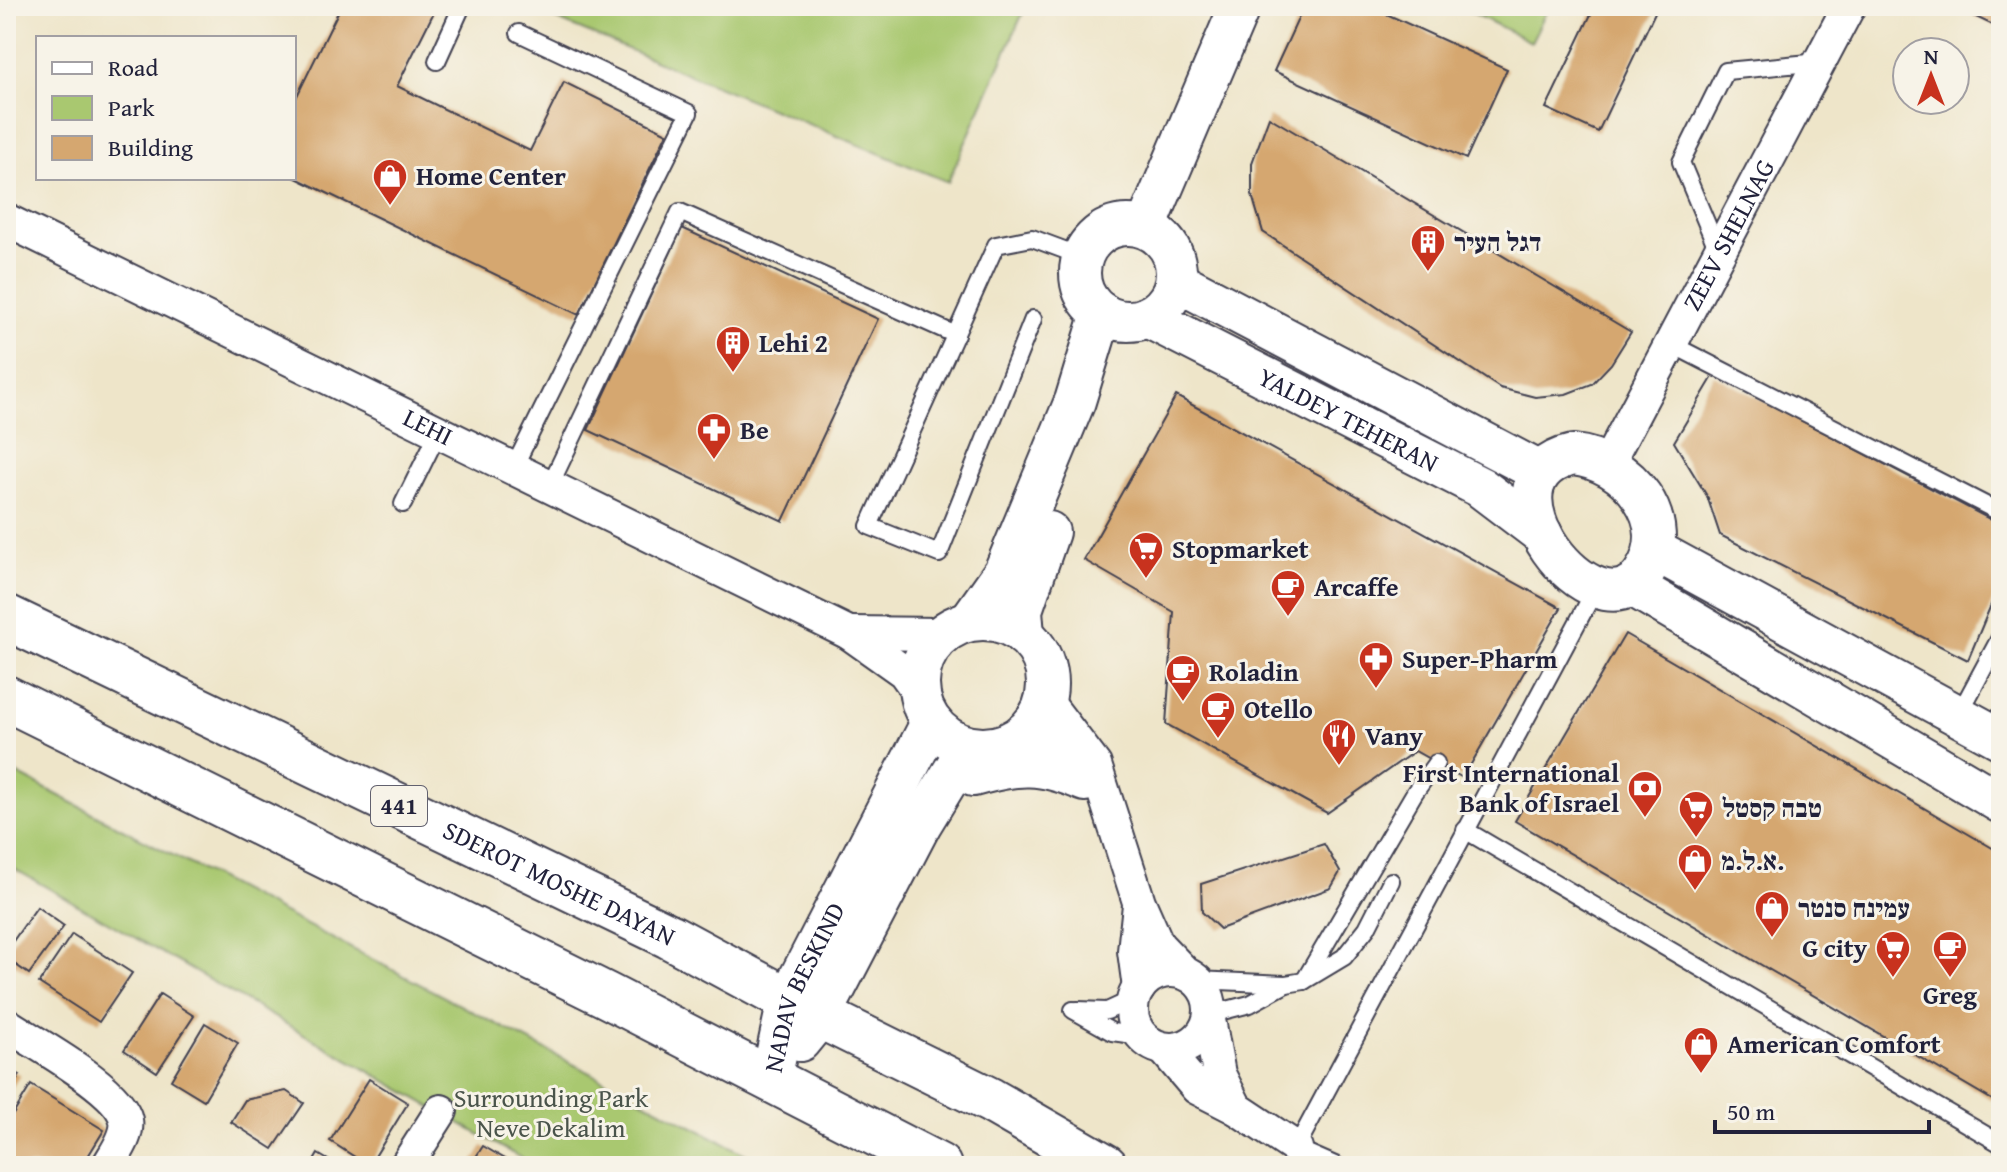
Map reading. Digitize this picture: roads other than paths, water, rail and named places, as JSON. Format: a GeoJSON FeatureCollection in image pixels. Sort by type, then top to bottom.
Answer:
{"type":"FeatureCollection","features":[{"type":"Feature","properties":{"kind":"main road","name":"SDEROT MOSHE DAYAN"},"geometry":{"type":"LineString","coordinates":[[6,617],[669,936],[990,1100],[1105,1166]]}},
{"type":"Feature","properties":{"kind":"main road"},"geometry":{"type":"LineString","coordinates":[[6,698],[771,1079],[939,1166]]}},
{"type":"Feature","properties":{"kind":"street"},"geometry":{"type":"LineString","coordinates":[[1146,227],[1240,6]]}},
{"type":"Feature","properties":{"kind":"street","name":"ZEEV SHELNAG"},"geometry":{"type":"LineString","coordinates":[[1608,463],[1849,6]]}},
{"type":"Feature","properties":{"kind":"street","name":"LEHI"},"geometry":{"type":"LineString","coordinates":[[6,220],[849,633],[904,672],[925,708]]}},
{"type":"Feature","properties":{"kind":"street"},"geometry":{"type":"LineString","coordinates":[[1116,226],[1146,227],[1170,250],[1177,281],[1158,311],[1127,317],[1083,288],[1083,257],[1102,232],[1116,226]]}},
{"type":"Feature","properties":{"kind":"street","name":"YALDEY TEHERAN"},"geometry":{"type":"LineString","coordinates":[[1177,281],[1540,472]]}},
{"type":"Feature","properties":{"kind":"street"},"geometry":{"type":"LineString","coordinates":[[956,627],[993,620],[1014,627],[1043,660],[1048,680],[1046,701],[1037,719],[1023,735],[1005,745],[985,749],[968,747],[945,737],[925,708],[921,661],[956,627],[1004,572],[1080,387],[1127,317]]}},
{"type":"Feature","properties":{"kind":"street"},"geometry":{"type":"LineString","coordinates":[[1024,635],[1022,610],[1032,575],[1127,317]]}},
{"type":"Feature","properties":{"kind":"street","name":"YALDEY TEHERAN"},"geometry":{"type":"LineString","coordinates":[[1127,317],[1480,487],[1542,534]]}},
{"type":"Feature","properties":{"kind":"street"},"geometry":{"type":"LineString","coordinates":[[1614,586],[1642,576],[1654,550],[1652,522],[1643,498],[1635,484],[1608,463],[1573,455],[1557,458],[1540,472],[1532,497],[1542,534],[1561,564],[1579,579],[1614,586],[2001,803]]}},
{"type":"Feature","properties":{"kind":"street"},"geometry":{"type":"LineString","coordinates":[[1654,550],[2001,739]]}},
{"type":"Feature","properties":{"kind":"street","name":"LEHI"},"geometry":{"type":"LineString","coordinates":[[849,633],[956,627]]}},
{"type":"Feature","properties":{"kind":"street"},"geometry":{"type":"LineString","coordinates":[[1046,701],[1095,765],[1139,902],[1158,945],[1204,989],[1219,1074],[1236,1108]]}},
{"type":"Feature","properties":{"kind":"street","name":"NADAV BESKIND"},"geometry":{"type":"LineString","coordinates":[[771,1079],[805,1007],[925,708]]}},
{"type":"Feature","properties":{"kind":"street"},"geometry":{"type":"LineString","coordinates":[[1023,735],[1046,738],[1060,748],[1085,781],[1116,833]]}},
{"type":"Feature","properties":{"kind":"street","name":"NADAV BESKIND"},"geometry":{"type":"LineString","coordinates":[[805,1007],[968,747]]}},
{"type":"Feature","properties":{"kind":"street"},"geometry":{"type":"LineString","coordinates":[[927,813],[964,778],[1006,766],[1037,764],[1085,781]]}},
{"type":"Feature","properties":{"kind":"street"},"geometry":{"type":"LineString","coordinates":[[1139,902],[1134,951],[1134,1025],[1197,1088],[1236,1108],[1296,1148]]}},
{"type":"Feature","properties":{"kind":"street"},"geometry":{"type":"LineString","coordinates":[[1136,993],[1159,972],[1190,976]]}},
{"type":"Feature","properties":{"kind":"street"},"geometry":{"type":"LineString","coordinates":[[1152,1042],[1189,1045],[1210,1019]]}},
{"type":"Feature","properties":{"kind":"street"},"geometry":{"type":"LineString","coordinates":[[6,1024],[112,1096],[126,1120],[123,1140],[108,1166]]}},
{"type":"Feature","properties":{"kind":"street"},"geometry":{"type":"LineString","coordinates":[[406,1166],[441,1111]]}},
{"type":"Feature","properties":{"kind":"lane"},"geometry":{"type":"LineString","coordinates":[[437,61],[462,6]]}},
{"type":"Feature","properties":{"kind":"lane"},"geometry":{"type":"LineString","coordinates":[[514,467],[689,113],[519,33]]}},
{"type":"Feature","properties":{"kind":"lane"},"geometry":{"type":"LineString","coordinates":[[1719,253],[1681,162],[1726,71],[1820,62]]}},
{"type":"Feature","properties":{"kind":"lane"},"geometry":{"type":"LineString","coordinates":[[550,485],[680,212],[956,335]]}},
{"type":"Feature","properties":{"kind":"lane"},"geometry":{"type":"LineString","coordinates":[[1033,319],[939,554],[869,526],[996,245],[1032,238],[1083,257]]}},
{"type":"Feature","properties":{"kind":"lane"},"geometry":{"type":"LineString","coordinates":[[1671,344],[2001,513]]}},
{"type":"Feature","properties":{"kind":"lane"},"geometry":{"type":"LineString","coordinates":[[403,504],[439,431]]}},
{"type":"Feature","properties":{"kind":"lane"},"geometry":{"type":"LineString","coordinates":[[1337,1166],[1296,1148],[1465,830],[1614,586]]}},
{"type":"Feature","properties":{"kind":"lane"},"geometry":{"type":"LineString","coordinates":[[1958,716],[2001,636]]}},
{"type":"Feature","properties":{"kind":"lane"},"geometry":{"type":"LineString","coordinates":[[1304,981],[1415,792],[1436,763]]}},
{"type":"Feature","properties":{"kind":"lane"},"geometry":{"type":"LineString","coordinates":[[1465,830],[2001,1144]]}},
{"type":"Feature","properties":{"kind":"lane"},"geometry":{"type":"LineString","coordinates":[[1190,976],[1286,984],[1304,981],[1344,957],[1367,928],[1391,881]]}},
{"type":"Feature","properties":{"kind":"lane"},"geometry":{"type":"LineString","coordinates":[[1210,1019],[1250,1004],[1286,984]]}},
{"type":"Feature","properties":{"kind":"lane"},"geometry":{"type":"LineString","coordinates":[[1136,993],[1107,1011],[1073,1010],[1112,1032],[1152,1042]]}},
{"type":"Feature","properties":{"kind":"place","name":"Home Center"},"geometry":{"type":"Point","coordinates":[390,207]}},
{"type":"Feature","properties":{"kind":"place","name":"דגל העיר"},"geometry":{"type":"Point","coordinates":[1428,273]}},
{"type":"Feature","properties":{"kind":"place","name":"Lehi 2"},"geometry":{"type":"Point","coordinates":[733,374]}},
{"type":"Feature","properties":{"kind":"place","name":"Be"},"geometry":{"type":"Point","coordinates":[714,461]}},
{"type":"Feature","properties":{"kind":"place","name":"Stopmarket"},"geometry":{"type":"Point","coordinates":[1146,580]}},
{"type":"Feature","properties":{"kind":"place","name":"Arcaffe"},"geometry":{"type":"Point","coordinates":[1288,618]}},
{"type":"Feature","properties":{"kind":"place","name":"Super-Pharm"},"geometry":{"type":"Point","coordinates":[1376,690]}},
{"type":"Feature","properties":{"kind":"place","name":"Roladin"},"geometry":{"type":"Point","coordinates":[1183,703]}},
{"type":"Feature","properties":{"kind":"place","name":"Otello"},"geometry":{"type":"Point","coordinates":[1218,740]}},
{"type":"Feature","properties":{"kind":"place","name":"Vany"},"geometry":{"type":"Point","coordinates":[1339,767]}},
{"type":"Feature","properties":{"kind":"place","name":"First International Bank of Israel"},"geometry":{"type":"Point","coordinates":[1645,819]}},
{"type":"Feature","properties":{"kind":"place","name":"טבה קסטל"},"geometry":{"type":"Point","coordinates":[1696,839]}},
{"type":"Feature","properties":{"kind":"place","name":"א.ל.מ."},"geometry":{"type":"Point","coordinates":[1695,892]}},
{"type":"Feature","properties":{"kind":"place","name":"עמינח סנטר"},"geometry":{"type":"Point","coordinates":[1772,939]}},
{"type":"Feature","properties":{"kind":"place","name":"G city"},"geometry":{"type":"Point","coordinates":[1893,979]}},
{"type":"Feature","properties":{"kind":"place","name":"Greg"},"geometry":{"type":"Point","coordinates":[1950,979]}},
{"type":"Feature","properties":{"kind":"place","name":"American Comfort"},"geometry":{"type":"Point","coordinates":[1701,1075]}},
{"type":"Feature","properties":{"kind":"park label","name":"Surrounding Park Neve Dekalim"},"geometry":{"type":"Point","coordinates":[551,1113]}}]}
